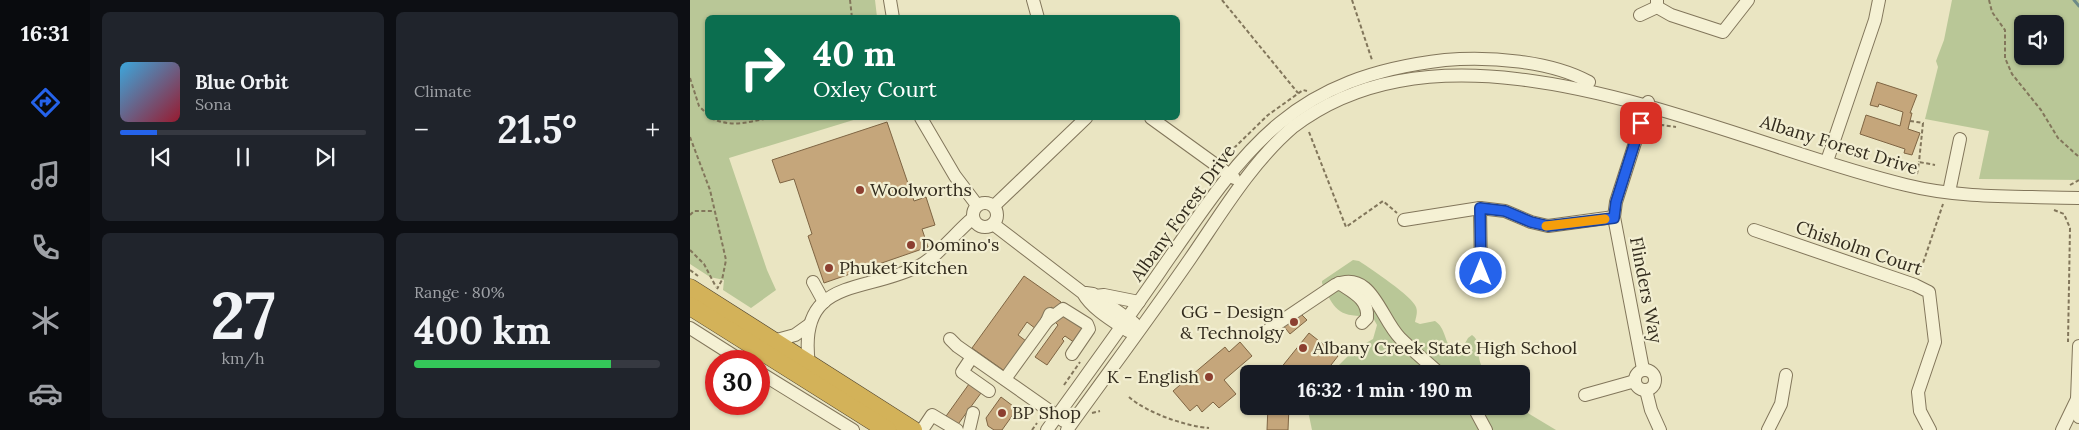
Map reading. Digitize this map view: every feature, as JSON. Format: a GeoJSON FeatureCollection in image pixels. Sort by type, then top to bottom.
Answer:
{"type":"FeatureCollection","features":[{"type":"Feature","properties":{"kind":"highway"},"geometry":{"type":"LineString","coordinates":[[690,288],[913,430]]}},
{"type":"Feature","properties":{"kind":"highway"},"geometry":{"type":"LineString","coordinates":[[690,306],[887,430]]}},
{"type":"Feature","properties":{"kind":"street"},"geometry":{"type":"LineString","coordinates":[[890,0],[892,15]]}},
{"type":"Feature","properties":{"kind":"street"},"geometry":{"type":"LineString","coordinates":[[1033,0],[1037,15]]}},
{"type":"Feature","properties":{"kind":"street"},"geometry":{"type":"LineString","coordinates":[[1640,15],[1657,3],[1671,15],[1723,32],[1748,0]]}},
{"type":"Feature","properties":{"kind":"street"},"geometry":{"type":"LineString","coordinates":[[1827,161],[1876,20],[1879,0]]}},
{"type":"Feature","properties":{"kind":"street","name":"Albany Forest Drive"},"geometry":{"type":"LineString","coordinates":[[1047,430],[1052,412],[1142,298],[1229,174],[1271,128],[1296,109],[1324,93],[1370,74],[1400,67],[1460,59],[1493,60],[1572,73],[1596,86]]}},
{"type":"Feature","properties":{"kind":"street","name":"Albany Forest Drive"},"geometry":{"type":"LineString","coordinates":[[1069,427],[1242,184],[1271,148],[1294,126],[1320,108],[1352,91],[1387,79],[1432,70],[1482,68],[1527,72],[1596,86],[1907,186],[2007,197],[2079,198]]}},
{"type":"Feature","properties":{"kind":"street","name":"Flinders Way"},"geometry":{"type":"LineString","coordinates":[[1643,369],[1614,218],[1616,202],[1648,102]]}},
{"type":"Feature","properties":{"kind":"street"},"geometry":{"type":"LineString","coordinates":[[922,120],[975,212],[974,222],[982,227],[993,224]]}},
{"type":"Feature","properties":{"kind":"street"},"geometry":{"type":"LineString","coordinates":[[994,206],[1084,120]]}},
{"type":"Feature","properties":{"kind":"street"},"geometry":{"type":"LineString","coordinates":[[1154,120],[1242,184]]}},
{"type":"Feature","properties":{"kind":"street"},"geometry":{"type":"LineString","coordinates":[[1949,192],[1960,140]]}},
{"type":"Feature","properties":{"kind":"street"},"geometry":{"type":"LineString","coordinates":[[773,340],[795,335],[809,325],[824,302],[842,291],[919,266],[984,203],[994,206]]}},
{"type":"Feature","properties":{"kind":"street"},"geometry":{"type":"LineString","coordinates":[[993,224],[997,215],[994,206]]}},
{"type":"Feature","properties":{"kind":"street"},"geometry":{"type":"LineString","coordinates":[[1480,208],[1481,273]]}},
{"type":"Feature","properties":{"kind":"street"},"geometry":{"type":"LineString","coordinates":[[1404,220],[1480,208],[1505,211],[1531,222],[1548,226],[1614,218]]}},
{"type":"Feature","properties":{"kind":"street"},"geometry":{"type":"LineString","coordinates":[[993,224],[1089,294],[1142,298],[1162,287],[1168,290]]}},
{"type":"Feature","properties":{"kind":"street","name":"Chisholm Court"},"geometry":{"type":"LineString","coordinates":[[1754,230],[1915,285],[1928,292],[1932,304],[1935,342],[1918,392],[1920,411],[1930,430]]}},
{"type":"Feature","properties":{"kind":"street"},"geometry":{"type":"LineString","coordinates":[[813,282],[824,302]]}},
{"type":"Feature","properties":{"kind":"street"},"geometry":{"type":"LineString","coordinates":[[1268,330],[1339,283],[1354,282],[1364,287],[1400,338],[1430,365]]}},
{"type":"Feature","properties":{"kind":"street"},"geometry":{"type":"LineString","coordinates":[[1339,283],[1357,295],[1365,305],[1367,318],[1362,324]]}},
{"type":"Feature","properties":{"kind":"street"},"geometry":{"type":"LineString","coordinates":[[1089,294],[1087,300],[1137,332]]}},
{"type":"Feature","properties":{"kind":"street"},"geometry":{"type":"LineString","coordinates":[[1047,321],[1063,309],[1087,324],[1089,329],[1078,355]]}},
{"type":"Feature","properties":{"kind":"street"},"geometry":{"type":"LineString","coordinates":[[1005,379],[1021,364],[1053,310]]}},
{"type":"Feature","properties":{"kind":"street"},"geometry":{"type":"LineString","coordinates":[[809,325],[807,347],[810,364]]}},
{"type":"Feature","properties":{"kind":"street"},"geometry":{"type":"LineString","coordinates":[[690,328],[725,350]]}},
{"type":"Feature","properties":{"kind":"street"},"geometry":{"type":"LineString","coordinates":[[950,339],[972,357],[1052,412],[1069,427]]}},
{"type":"Feature","properties":{"kind":"street"},"geometry":{"type":"LineString","coordinates":[[2074,345],[2079,417]]}},
{"type":"Feature","properties":{"kind":"street"},"geometry":{"type":"LineString","coordinates":[[972,357],[962,372],[989,391]]}},
{"type":"Feature","properties":{"kind":"street"},"geometry":{"type":"LineString","coordinates":[[1643,369],[1651,371],[1655,377],[1653,386],[1646,390],[1640,388],[1635,381],[1636,374],[1643,369]]}},
{"type":"Feature","properties":{"kind":"street"},"geometry":{"type":"LineString","coordinates":[[1768,430],[1781,404],[1786,375]]}},
{"type":"Feature","properties":{"kind":"street"},"geometry":{"type":"LineString","coordinates":[[770,379],[853,430]]}},
{"type":"Feature","properties":{"kind":"street"},"geometry":{"type":"LineString","coordinates":[[1585,395],[1635,381]]}},
{"type":"Feature","properties":{"kind":"street"},"geometry":{"type":"LineString","coordinates":[[1646,390],[1651,410],[1660,430]]}},
{"type":"Feature","properties":{"kind":"street"},"geometry":{"type":"LineString","coordinates":[[2062,430],[2077,399]]}},
{"type":"Feature","properties":{"kind":"street"},"geometry":{"type":"LineString","coordinates":[[969,430],[973,413]]}},
{"type":"Feature","properties":{"kind":"street"},"geometry":{"type":"LineString","coordinates":[[922,430],[932,415],[957,430]]}},
{"type":"Feature","properties":{"kind":"street"},"geometry":{"type":"LineString","coordinates":[[1478,415],[1486,430]]}},
{"type":"Feature","properties":{"kind":"path"},"geometry":{"type":"LineString","coordinates":[[850,0],[852,15]]}},
{"type":"Feature","properties":{"kind":"path"},"geometry":{"type":"LineString","coordinates":[[1222,0],[1299,94]]}},
{"type":"Feature","properties":{"kind":"path"},"geometry":{"type":"LineString","coordinates":[[1352,0],[1372,60]]}},
{"type":"Feature","properties":{"kind":"path"},"geometry":{"type":"LineString","coordinates":[[1989,0],[1992,12],[2005,30],[2005,58],[2012,74],[2041,110],[2058,138],[2079,157]]}},
{"type":"Feature","properties":{"kind":"path"},"geometry":{"type":"LineString","coordinates":[[690,78],[699,106],[705,112]]}},
{"type":"Feature","properties":{"kind":"path"},"geometry":{"type":"LineString","coordinates":[[1616,107],[1627,119]]}},
{"type":"Feature","properties":{"kind":"path"},"geometry":{"type":"LineString","coordinates":[[716,120],[736,125],[760,120]]}},
{"type":"Feature","properties":{"kind":"path"},"geometry":{"type":"LineString","coordinates":[[1910,121],[1924,123],[1917,174]]}},
{"type":"Feature","properties":{"kind":"path"},"geometry":{"type":"LineString","coordinates":[[1654,127],[1662,125],[1682,129]]}},
{"type":"Feature","properties":{"kind":"path"},"geometry":{"type":"LineString","coordinates":[[1302,134],[1308,129],[1346,226],[1384,201],[1404,220]]}},
{"type":"Feature","properties":{"kind":"path"},"geometry":{"type":"LineString","coordinates":[[690,138],[710,190],[713,211],[726,260],[722,280],[717,289],[704,264],[690,250]]}},
{"type":"Feature","properties":{"kind":"path"},"geometry":{"type":"LineString","coordinates":[[1919,162],[1935,165]]}},
{"type":"Feature","properties":{"kind":"path"},"geometry":{"type":"LineString","coordinates":[[2070,184],[2079,180]]}},
{"type":"Feature","properties":{"kind":"path"},"geometry":{"type":"LineString","coordinates":[[1915,285],[1943,204],[1936,203]]}},
{"type":"Feature","properties":{"kind":"path"},"geometry":{"type":"LineString","coordinates":[[2050,209],[2064,214],[2070,228],[2074,345]]}},
{"type":"Feature","properties":{"kind":"path"},"geometry":{"type":"LineString","coordinates":[[690,215],[694,211],[713,211]]}},
{"type":"Feature","properties":{"kind":"path"},"geometry":{"type":"LineString","coordinates":[[1063,386],[1078,355]]}},
{"type":"Feature","properties":{"kind":"path"},"geometry":{"type":"LineString","coordinates":[[1129,397],[1140,407],[1197,426],[1209,428]]}},
{"type":"Feature","properties":{"kind":"path"},"geometry":{"type":"LineString","coordinates":[[1032,430],[1052,412]]}},
{"type":"Feature","properties":{"kind":"green space"},"geometry":{"type":"Polygon","coordinates":[[[690,0],[875,0],[877,15],[705,15],[705,120],[853,120],[729,158],[767,270],[776,290],[751,308],[723,290],[724,280],[710,277],[690,264],[690,0]]]}},
{"type":"Feature","properties":{"kind":"green space"},"geometry":{"type":"Polygon","coordinates":[[[1952,0],[2079,0],[2079,180],[1979,179],[1989,131],[1925,119],[1938,67],[1936,61],[1944,40],[1952,0]]]}},
{"type":"Feature","properties":{"kind":"green space"},"geometry":{"type":"Polygon","coordinates":[[[1353,260],[1359,261],[1413,302],[1417,313],[1415,322],[1420,324],[1435,321],[1439,324],[1453,351],[1463,347],[1472,335],[1477,342],[1481,365],[1339,365],[1354,350],[1373,339],[1377,325],[1372,316],[1345,314],[1340,311],[1331,301],[1322,281],[1353,260]]]}},
{"type":"Feature","properties":{"kind":"green space"},"geometry":{"type":"Polygon","coordinates":[[[1530,414],[1556,430],[1312,430],[1309,415],[1530,414]]]}},
{"type":"Feature","properties":{"kind":"building"},"geometry":{"type":"Polygon","coordinates":[[[1877,82],[1917,95],[1910,113],[1912,113],[1908,129],[1920,133],[1912,155],[1904,153],[1905,149],[1860,134],[1866,115],[1900,126],[1903,112],[1879,104],[1878,107],[1870,105],[1877,82]]]}},
{"type":"Feature","properties":{"kind":"building"},"geometry":{"type":"Polygon","coordinates":[[[887,122],[914,201],[926,197],[935,225],[922,229],[928,247],[824,283],[808,236],[812,234],[794,179],[780,183],[772,160],[887,122]]]}},
{"type":"Feature","properties":{"kind":"building"},"geometry":{"type":"Polygon","coordinates":[[[1024,276],[1061,302],[1055,310],[1051,307],[1036,329],[1027,322],[1018,335],[1026,341],[1006,372],[972,348],[1024,276]]]}},
{"type":"Feature","properties":{"kind":"building","name":"GG - Design & Technolgy"},"geometry":{"type":"Polygon","coordinates":[[[1298,311],[1307,320],[1290,334],[1282,324],[1298,311]]]}},
{"type":"Feature","properties":{"kind":"building"},"geometry":{"type":"Polygon","coordinates":[[[1066,312],[1087,327],[1075,343],[1065,336],[1062,339],[1064,341],[1047,365],[1035,357],[1058,325],[1055,322],[1066,312]]]}},
{"type":"Feature","properties":{"kind":"building"},"geometry":{"type":"Polygon","coordinates":[[[1309,333],[1338,356],[1331,365],[1283,365],[1309,333]]]}},
{"type":"Feature","properties":{"kind":"building","name":"K - English"},"geometry":{"type":"Polygon","coordinates":[[[1240,342],[1252,356],[1224,380],[1236,394],[1219,408],[1213,402],[1202,412],[1197,405],[1190,411],[1173,391],[1225,347],[1229,352],[1240,342]]]}},
{"type":"Feature","properties":{"kind":"building"},"geometry":{"type":"Polygon","coordinates":[[[969,384],[981,393],[956,427],[944,419],[969,384]]]}},
{"type":"Feature","properties":{"kind":"building","name":"BP Shop"},"geometry":{"type":"Polygon","coordinates":[[[1001,397],[1017,409],[1002,430],[994,430],[988,426],[986,418],[1001,397]]]}},
{"type":"Feature","properties":{"kind":"building"},"geometry":{"type":"Polygon","coordinates":[[[1268,415],[1289,415],[1288,430],[1267,430],[1268,415]]]}},
{"type":"Feature","properties":{"kind":"waterway"},"geometry":{"type":"LineString","coordinates":[[2074,0],[2079,6]]}},
{"type":"Feature","properties":{"kind":"slow traffic"},"geometry":{"type":"LineString","coordinates":[[1546,226],[1605,219]]}},
{"type":"Feature","properties":{"kind":"place","name":"Woolworths"},"geometry":{"type":"Point","coordinates":[860,190]}},
{"type":"Feature","properties":{"kind":"place","name":"Domino's"},"geometry":{"type":"Point","coordinates":[911,245]}},
{"type":"Feature","properties":{"kind":"place","name":"Phuket Kitchen"},"geometry":{"type":"Point","coordinates":[829,268]}},
{"type":"Feature","properties":{"kind":"place","name":"GG - Design & Technolgy"},"geometry":{"type":"Point","coordinates":[1294,322]}},
{"type":"Feature","properties":{"kind":"place","name":"Albany Creek State High School"},"geometry":{"type":"Point","coordinates":[1303,348]}},
{"type":"Feature","properties":{"kind":"place","name":"K - English"},"geometry":{"type":"Point","coordinates":[1209,377]}},
{"type":"Feature","properties":{"kind":"place","name":"BP Shop"},"geometry":{"type":"Point","coordinates":[1002,413]}},
{"type":"Feature","properties":{"kind":"route"},"geometry":{"type":"LineString","coordinates":[[1481,273],[1480,208],[1505,211],[1531,222],[1548,226],[1614,218],[1616,202],[1641,123]]}}]}
